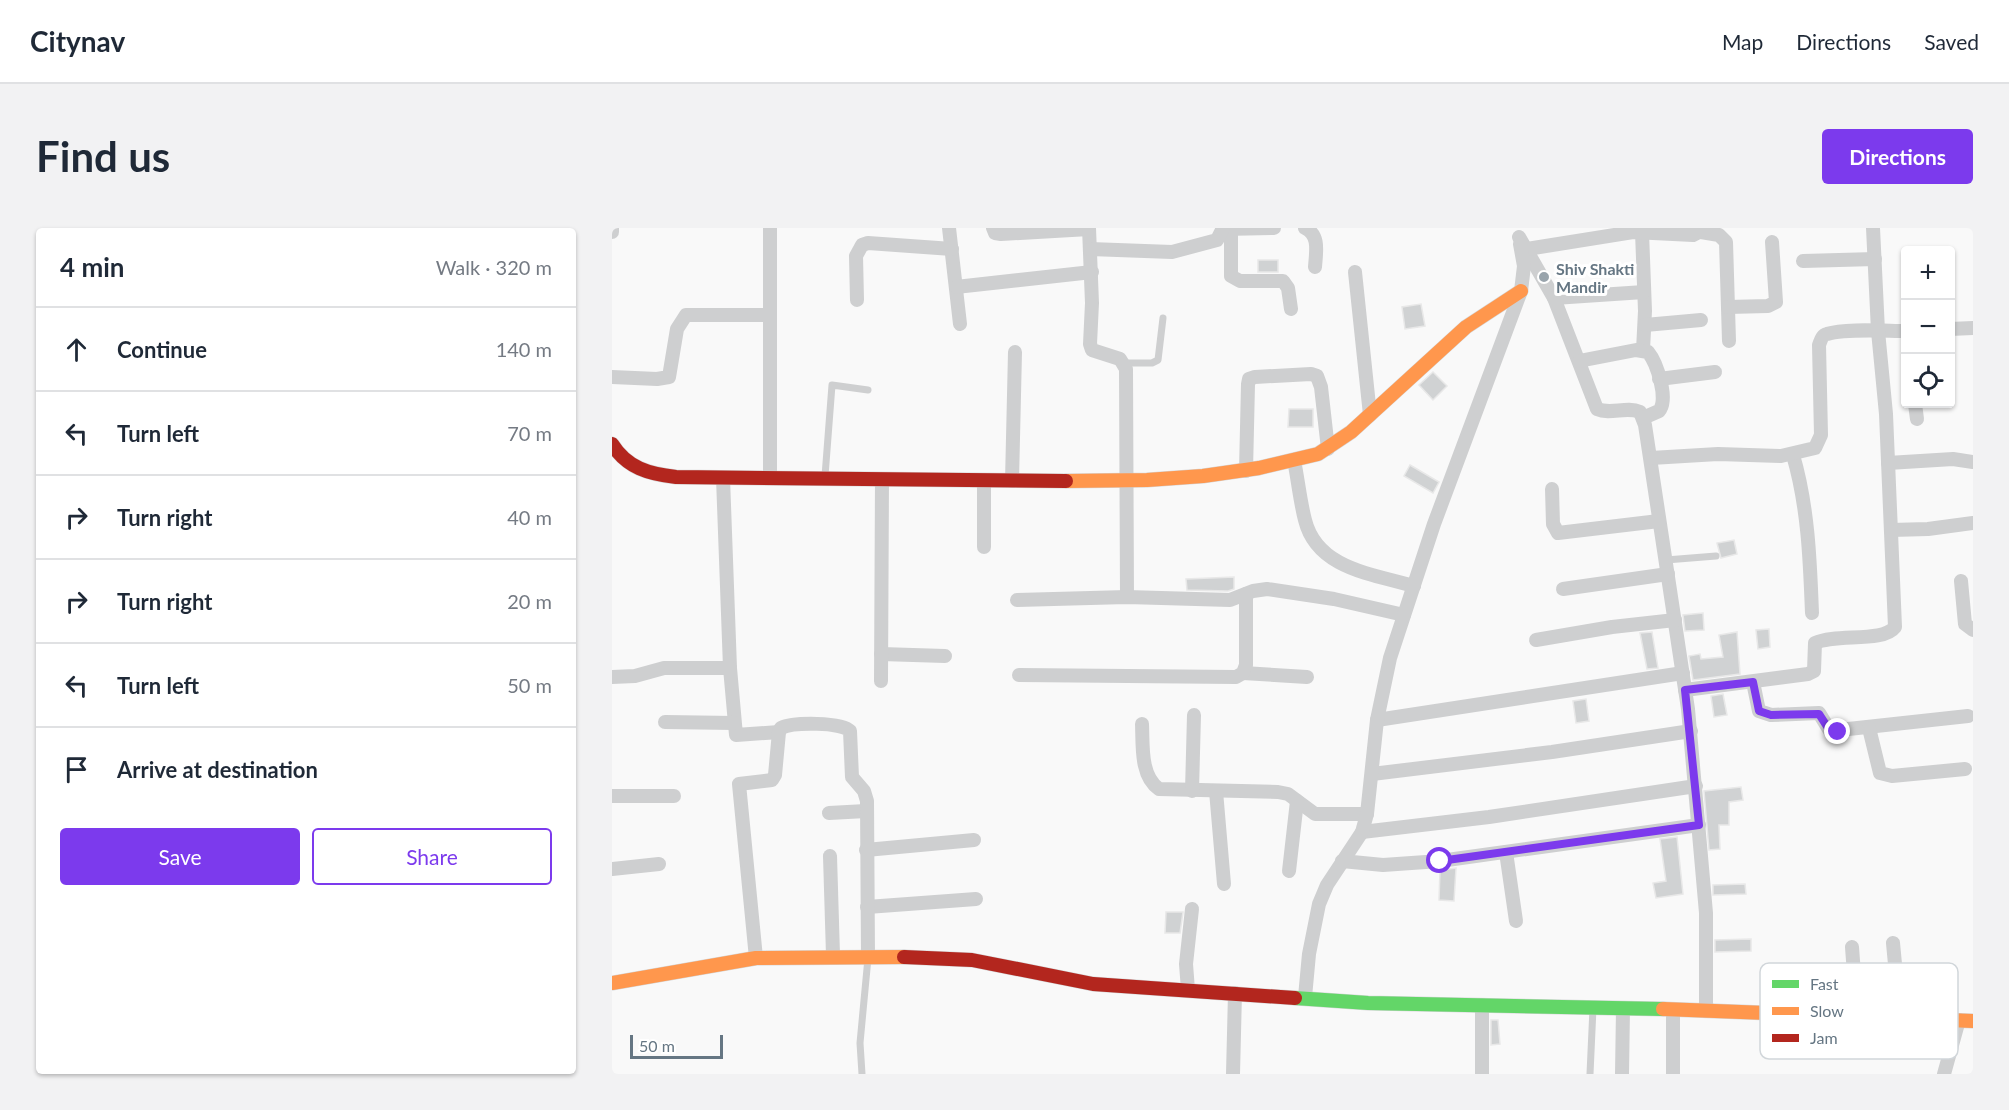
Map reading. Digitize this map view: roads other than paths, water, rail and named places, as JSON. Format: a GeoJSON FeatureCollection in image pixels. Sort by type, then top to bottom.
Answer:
{"type":"FeatureCollection","features":[{"type":"Feature","properties":{"kind":"street"},"geometry":{"type":"LineString","coordinates":[[770,228],[770,478]]}},
{"type":"Feature","properties":{"kind":"street"},"geometry":{"type":"LineString","coordinates":[[949,228],[960,324]]}},
{"type":"Feature","properties":{"kind":"street"},"geometry":{"type":"LineString","coordinates":[[993,228],[995,233],[1001,234],[1089,228],[1092,272],[1092,350],[1124,363],[1126,369],[1127,597]]}},
{"type":"Feature","properties":{"kind":"street"},"geometry":{"type":"LineString","coordinates":[[1090,249],[1172,252],[1217,240],[1226,229],[1274,228]]}},
{"type":"Feature","properties":{"kind":"street"},"geometry":{"type":"LineString","coordinates":[[1305,228],[1314,233],[1316,240],[1316,267]]}},
{"type":"Feature","properties":{"kind":"street"},"geometry":{"type":"LineString","coordinates":[[1685,690],[1753,682],[1814,671],[1815,643],[1822,640],[1892,632],[1896,618],[1873,228]]}},
{"type":"Feature","properties":{"kind":"street"},"geometry":{"type":"LineString","coordinates":[[1226,229],[1231,276],[1240,281],[1283,281],[1288,288],[1291,309]]}},
{"type":"Feature","properties":{"kind":"street"},"geometry":{"type":"LineString","coordinates":[[1527,249],[1642,232],[1686,236],[1704,230],[1719,235],[1726,242],[1729,341]]}},
{"type":"Feature","properties":{"kind":"street"},"geometry":{"type":"LineString","coordinates":[[1518,232],[1554,298],[1597,409],[1603,411],[1634,409],[1640,412],[1643,418],[1651,458],[1691,731],[1707,936],[1706,1011]]}},
{"type":"Feature","properties":{"kind":"street"},"geometry":{"type":"LineString","coordinates":[[1305,997],[1309,954],[1319,904],[1342,861],[1362,832],[1367,814],[1377,720],[1390,658],[1434,524],[1521,291],[1524,266],[1518,232]]}},
{"type":"Feature","properties":{"kind":"street"},"geometry":{"type":"LineString","coordinates":[[1642,232],[1645,325],[1643,350]]}},
{"type":"Feature","properties":{"kind":"street"},"geometry":{"type":"LineString","coordinates":[[1728,308],[1768,306],[1776,302],[1772,242]]}},
{"type":"Feature","properties":{"kind":"street"},"geometry":{"type":"LineString","coordinates":[[857,300],[856,256],[862,245],[868,243],[952,249]]}},
{"type":"Feature","properties":{"kind":"street"},"geometry":{"type":"LineString","coordinates":[[1803,261],[1875,259]]}},
{"type":"Feature","properties":{"kind":"street"},"geometry":{"type":"LineString","coordinates":[[956,286],[1092,272]]}},
{"type":"Feature","properties":{"kind":"street"},"geometry":{"type":"LineString","coordinates":[[1355,272],[1370,415]]}},
{"type":"Feature","properties":{"kind":"street"},"geometry":{"type":"LineString","coordinates":[[612,444],[617,462],[630,467],[651,472],[723,478],[1128,482],[1183,479],[1246,471],[1294,460],[1328,449],[1370,415],[1488,310],[1521,291]]}},
{"type":"Feature","properties":{"kind":"street"},"geometry":{"type":"LineString","coordinates":[[1554,298],[1644,292]]}},
{"type":"Feature","properties":{"kind":"street"},"geometry":{"type":"LineString","coordinates":[[612,377],[657,379],[669,377],[677,329],[686,315],[769,315]]}},
{"type":"Feature","properties":{"kind":"street"},"geometry":{"type":"LineString","coordinates":[[1645,325],[1701,320]]}},
{"type":"Feature","properties":{"kind":"street"},"geometry":{"type":"LineString","coordinates":[[1955,329],[1973,328]]}},
{"type":"Feature","properties":{"kind":"street"},"geometry":{"type":"LineString","coordinates":[[1651,458],[1706,454],[1793,455],[1815,448],[1819,443],[1821,338],[1826,334],[1901,331]]}},
{"type":"Feature","properties":{"kind":"street"},"geometry":{"type":"LineString","coordinates":[[1579,361],[1643,350]]}},
{"type":"Feature","properties":{"kind":"street"},"geometry":{"type":"LineString","coordinates":[[1643,350],[1653,359],[1663,407],[1654,415],[1643,418]]}},
{"type":"Feature","properties":{"kind":"street"},"geometry":{"type":"LineString","coordinates":[[1012,481],[1015,352]]}},
{"type":"Feature","properties":{"kind":"street"},"geometry":{"type":"LineString","coordinates":[[1659,379],[1715,372]]}},
{"type":"Feature","properties":{"kind":"street"},"geometry":{"type":"LineString","coordinates":[[1246,471],[1248,384],[1250,379],[1255,377],[1311,374],[1317,376],[1321,387],[1328,449]]}},
{"type":"Feature","properties":{"kind":"street"},"geometry":{"type":"LineString","coordinates":[[1916,408],[1917,419]]}},
{"type":"Feature","properties":{"kind":"street"},"geometry":{"type":"LineString","coordinates":[[1793,455],[1803,500],[1812,614]]}},
{"type":"Feature","properties":{"kind":"street"},"geometry":{"type":"LineString","coordinates":[[1888,463],[1953,459],[1973,462]]}},
{"type":"Feature","properties":{"kind":"street"},"geometry":{"type":"LineString","coordinates":[[1294,460],[1305,521],[1322,551],[1345,566],[1413,586]]}},
{"type":"Feature","properties":{"kind":"street"},"geometry":{"type":"LineString","coordinates":[[723,478],[730,668],[736,735],[779,732]]}},
{"type":"Feature","properties":{"kind":"street"},"geometry":{"type":"LineString","coordinates":[[880,681],[882,480]]}},
{"type":"Feature","properties":{"kind":"street"},"geometry":{"type":"LineString","coordinates":[[984,481],[984,547]]}},
{"type":"Feature","properties":{"kind":"street"},"geometry":{"type":"LineString","coordinates":[[1552,489],[1553,524],[1558,533],[1659,521]]}},
{"type":"Feature","properties":{"kind":"street"},"geometry":{"type":"LineString","coordinates":[[1890,530],[1940,528],[1973,523]]}},
{"type":"Feature","properties":{"kind":"street"},"geometry":{"type":"LineString","coordinates":[[1563,589],[1667,567]]}},
{"type":"Feature","properties":{"kind":"street"},"geometry":{"type":"LineString","coordinates":[[1961,581],[1965,624],[1973,630]]}},
{"type":"Feature","properties":{"kind":"street"},"geometry":{"type":"LineString","coordinates":[[1017,600],[1127,597],[1230,600],[1267,589],[1334,599],[1404,615]]}},
{"type":"Feature","properties":{"kind":"street"},"geometry":{"type":"LineString","coordinates":[[1243,674],[1247,646],[1245,594]]}},
{"type":"Feature","properties":{"kind":"street"},"geometry":{"type":"LineString","coordinates":[[1536,640],[1612,627],[1675,620]]}},
{"type":"Feature","properties":{"kind":"street"},"geometry":{"type":"LineString","coordinates":[[881,654],[945,656]]}},
{"type":"Feature","properties":{"kind":"street"},"geometry":{"type":"LineString","coordinates":[[612,677],[635,676],[664,668],[730,668]]}},
{"type":"Feature","properties":{"kind":"street"},"geometry":{"type":"LineString","coordinates":[[1019,675],[1227,677],[1243,674],[1307,677]]}},
{"type":"Feature","properties":{"kind":"street"},"geometry":{"type":"LineString","coordinates":[[1377,720],[1683,674]]}},
{"type":"Feature","properties":{"kind":"street"},"geometry":{"type":"LineString","coordinates":[[1753,682],[1757,705],[1765,714],[1819,714],[1830,731],[1968,716]]}},
{"type":"Feature","properties":{"kind":"street"},"geometry":{"type":"LineString","coordinates":[[1192,791],[1194,715]]}},
{"type":"Feature","properties":{"kind":"street"},"geometry":{"type":"LineString","coordinates":[[666,722],[734,723]]}},
{"type":"Feature","properties":{"kind":"street"},"geometry":{"type":"LineString","coordinates":[[756,958],[739,784],[772,780],[775,775],[779,732],[781,728],[791,724],[846,727],[852,737],[852,777],[866,796],[868,956]]}},
{"type":"Feature","properties":{"kind":"street"},"geometry":{"type":"LineString","coordinates":[[1142,724],[1146,773],[1152,784],[1170,791],[1278,792],[1288,794],[1315,814],[1367,814]]}},
{"type":"Feature","properties":{"kind":"street"},"geometry":{"type":"LineString","coordinates":[[1869,728],[1878,770],[1885,776],[1965,769]]}},
{"type":"Feature","properties":{"kind":"street"},"geometry":{"type":"LineString","coordinates":[[1372,774],[1563,751],[1691,731]]}},
{"type":"Feature","properties":{"kind":"street"},"geometry":{"type":"LineString","coordinates":[[1362,832],[1489,817],[1696,786]]}},
{"type":"Feature","properties":{"kind":"street"},"geometry":{"type":"LineString","coordinates":[[1216,791],[1224,884]]}},
{"type":"Feature","properties":{"kind":"street"},"geometry":{"type":"LineString","coordinates":[[612,796],[674,796]]}},
{"type":"Feature","properties":{"kind":"street"},"geometry":{"type":"LineString","coordinates":[[1290,871],[1297,801]]}},
{"type":"Feature","properties":{"kind":"street"},"geometry":{"type":"LineString","coordinates":[[828,813],[866,811]]}},
{"type":"Feature","properties":{"kind":"street"},"geometry":{"type":"LineString","coordinates":[[1342,861],[1383,865],[1506,852],[1699,825]]}},
{"type":"Feature","properties":{"kind":"street"},"geometry":{"type":"LineString","coordinates":[[866,850],[974,840]]}},
{"type":"Feature","properties":{"kind":"street"},"geometry":{"type":"LineString","coordinates":[[1506,852],[1516,921]]}},
{"type":"Feature","properties":{"kind":"street"},"geometry":{"type":"LineString","coordinates":[[830,856],[833,955]]}},
{"type":"Feature","properties":{"kind":"street"},"geometry":{"type":"LineString","coordinates":[[612,869],[659,864]]}},
{"type":"Feature","properties":{"kind":"street"},"geometry":{"type":"LineString","coordinates":[[867,907],[976,899]]}},
{"type":"Feature","properties":{"kind":"street"},"geometry":{"type":"LineString","coordinates":[[1188,990],[1186,964],[1192,909]]}},
{"type":"Feature","properties":{"kind":"street"},"geometry":{"type":"LineString","coordinates":[[1893,943],[1895,963]]}},
{"type":"Feature","properties":{"kind":"street"},"geometry":{"type":"LineString","coordinates":[[1852,946],[1853,963]]}},
{"type":"Feature","properties":{"kind":"street"},"geometry":{"type":"LineString","coordinates":[[612,983],[756,958],[833,955],[972,960],[1093,984],[1368,1003],[1593,1006],[1760,1012]]}},
{"type":"Feature","properties":{"kind":"street"},"geometry":{"type":"LineString","coordinates":[[1233,1074],[1235,993]]}},
{"type":"Feature","properties":{"kind":"street"},"geometry":{"type":"LineString","coordinates":[[1482,1005],[1482,1074]]}},
{"type":"Feature","properties":{"kind":"street"},"geometry":{"type":"LineString","coordinates":[[1622,1074],[1623,1008]]}},
{"type":"Feature","properties":{"kind":"street"},"geometry":{"type":"LineString","coordinates":[[1673,1010],[1673,1074]]}},
{"type":"Feature","properties":{"kind":"street"},"geometry":{"type":"LineString","coordinates":[[1958,1040],[1966,1021]]}},
{"type":"Feature","properties":{"kind":"street"},"geometry":{"type":"LineString","coordinates":[[1944,1074],[1950,1059]]}},
{"type":"Feature","properties":{"kind":"lane"},"geometry":{"type":"LineString","coordinates":[[1124,363],[1152,363],[1158,360],[1163,318]]}},
{"type":"Feature","properties":{"kind":"lane"},"geometry":{"type":"LineString","coordinates":[[825,479],[832,385],[868,390]]}},
{"type":"Feature","properties":{"kind":"lane"},"geometry":{"type":"LineString","coordinates":[[1667,567],[1716,556]]}},
{"type":"Feature","properties":{"kind":"lane"},"geometry":{"type":"LineString","coordinates":[[862,1074],[860,1043],[868,956]]}},
{"type":"Feature","properties":{"kind":"lane"},"geometry":{"type":"LineString","coordinates":[[1590,1074],[1593,1006]]}},
{"type":"Feature","properties":{"kind":"place","name":"Shiv Shakti Mandir"},"geometry":{"type":"Point","coordinates":[1544,277]}}]}
